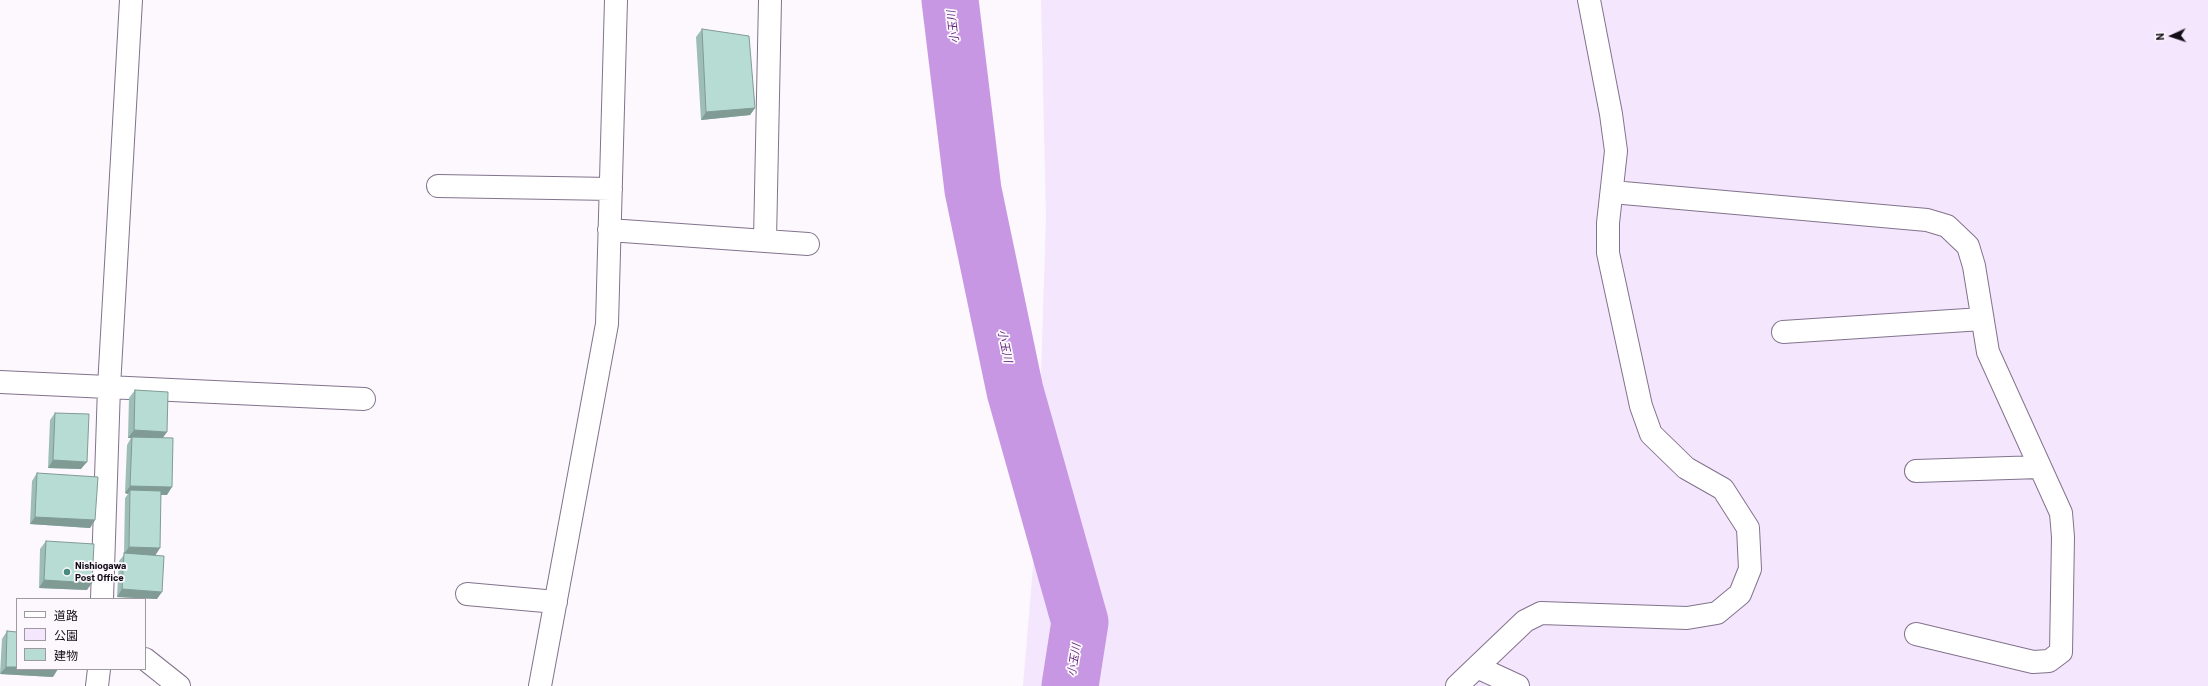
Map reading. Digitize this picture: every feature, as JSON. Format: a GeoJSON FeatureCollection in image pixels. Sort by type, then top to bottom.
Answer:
{"type":"FeatureCollection","features":[{"type":"Feature","properties":{"kind":"street"},"geometry":{"type":"LineString","coordinates":[[102,598],[110,387],[131,0]]}},
{"type":"Feature","properties":{"kind":"street"},"geometry":{"type":"LineString","coordinates":[[540,686],[607,324],[616,0]]}},
{"type":"Feature","properties":{"kind":"street"},"geometry":{"type":"LineString","coordinates":[[765,240],[770,0]]}},
{"type":"Feature","properties":{"kind":"street"},"geometry":{"type":"LineString","coordinates":[[1457,686],[1525,621],[1541,613],[1687,618],[1716,613],[1740,594],[1750,569],[1748,528],[1723,489],[1686,468],[1650,434],[1641,406],[1608,253],[1608,224],[1616,151],[1611,114],[1589,0]]}},
{"type":"Feature","properties":{"kind":"street"},"geometry":{"type":"LineString","coordinates":[[438,186],[611,189]]}},
{"type":"Feature","properties":{"kind":"street"},"geometry":{"type":"LineString","coordinates":[[1612,192],[1927,220],[1947,226],[1968,246],[1974,266],[1988,352],[2060,513],[2063,537],[2061,652],[2049,660],[2033,662],[1916,634]]}},
{"type":"Feature","properties":{"kind":"street"},"geometry":{"type":"LineString","coordinates":[[609,230],[808,244]]}},
{"type":"Feature","properties":{"kind":"street"},"geometry":{"type":"LineString","coordinates":[[1782,332],[1982,319]]}},
{"type":"Feature","properties":{"kind":"street"},"geometry":{"type":"LineString","coordinates":[[0,382],[364,399]]}},
{"type":"Feature","properties":{"kind":"street"},"geometry":{"type":"LineString","coordinates":[[1916,471],[2040,467]]}},
{"type":"Feature","properties":{"kind":"street"},"geometry":{"type":"LineString","coordinates":[[467,594],[556,602]]}},
{"type":"Feature","properties":{"kind":"street"},"geometry":{"type":"LineString","coordinates":[[146,660],[179,686]]}},
{"type":"Feature","properties":{"kind":"street"},"geometry":{"type":"LineString","coordinates":[[1477,667],[1518,686]]}},
{"type":"Feature","properties":{"kind":"street"},"geometry":{"type":"LineString","coordinates":[[98,686],[99,670]]}},
{"type":"Feature","properties":{"kind":"green space"},"geometry":{"type":"Polygon","coordinates":[[[1041,0],[2208,0],[2208,686],[1023,686],[1036,531],[1046,218],[1041,0]]]}},
{"type":"Feature","properties":{"kind":"building"},"geometry":{"type":"Polygon","coordinates":[[[702,29],[749,36],[755,108],[706,112],[702,29]]]}},
{"type":"Feature","properties":{"kind":"building"},"geometry":{"type":"Polygon","coordinates":[[[135,390],[168,392],[167,432],[134,430],[135,390]]]}},
{"type":"Feature","properties":{"kind":"building"},"geometry":{"type":"Polygon","coordinates":[[[55,413],[89,414],[87,462],[53,460],[55,413]]]}},
{"type":"Feature","properties":{"kind":"building"},"geometry":{"type":"Polygon","coordinates":[[[132,437],[173,438],[172,487],[130,486],[132,437]]]}},
{"type":"Feature","properties":{"kind":"building"},"geometry":{"type":"Polygon","coordinates":[[[37,473],[98,477],[95,520],[35,517],[37,473]]]}},
{"type":"Feature","properties":{"kind":"building"},"geometry":{"type":"Polygon","coordinates":[[[130,490],[161,491],[160,548],[129,547],[130,490]]]}},
{"type":"Feature","properties":{"kind":"building"},"geometry":{"type":"Polygon","coordinates":[[[46,541],[94,544],[92,583],[44,580],[46,541]]]}},
{"type":"Feature","properties":{"kind":"building"},"geometry":{"type":"Polygon","coordinates":[[[124,553],[164,556],[162,592],[122,589],[124,553]]]}},
{"type":"Feature","properties":{"kind":"building"},"geometry":{"type":"Polygon","coordinates":[[[7,631],[16,632],[16,667],[6,667],[7,631]]]}},
{"type":"Feature","properties":{"kind":"waterway","name":"小玉川"},"geometry":{"type":"LineString","coordinates":[[950,0],[973,190],[1015,391],[1080,622],[1070,686]]}},
{"type":"Feature","properties":{"kind":"place","name":"Nishiogawa Post Office"},"geometry":{"type":"Point","coordinates":[67,572]}}]}
